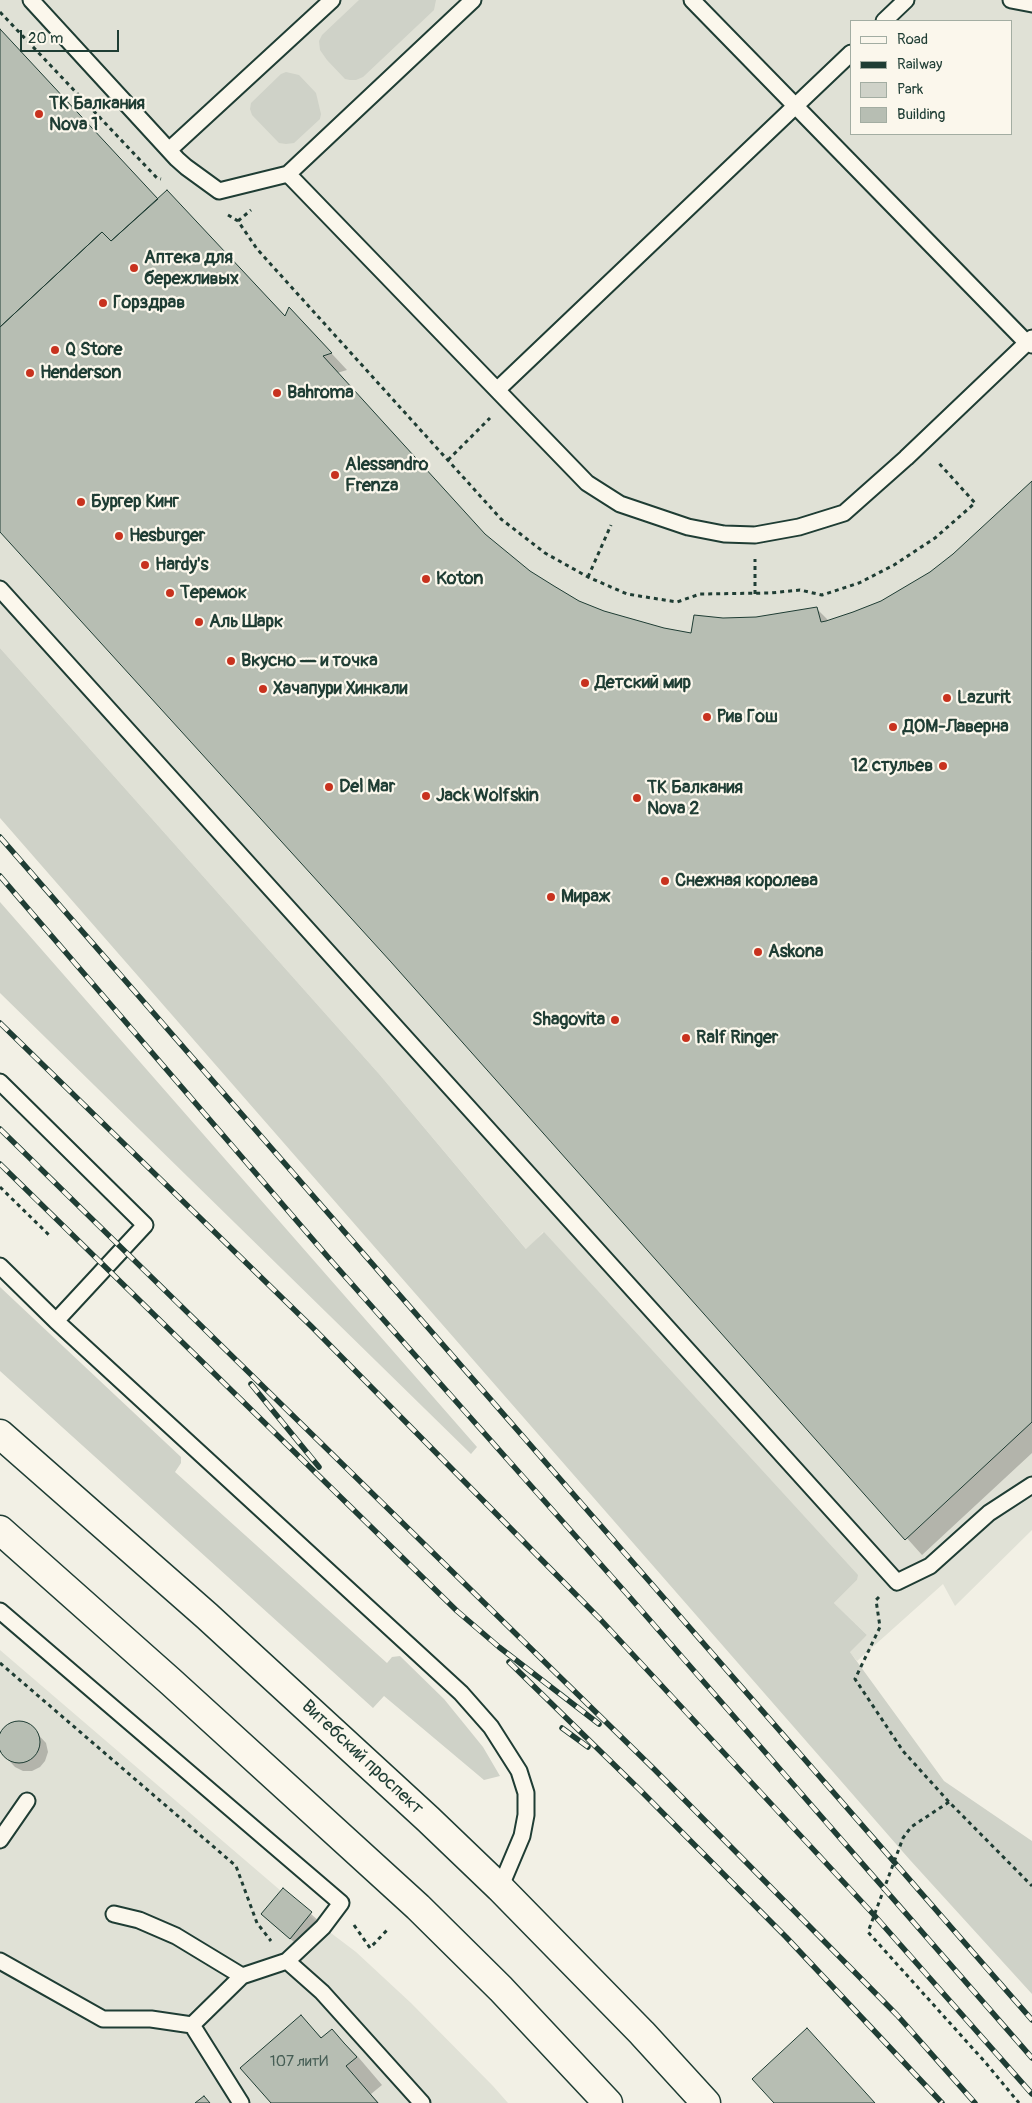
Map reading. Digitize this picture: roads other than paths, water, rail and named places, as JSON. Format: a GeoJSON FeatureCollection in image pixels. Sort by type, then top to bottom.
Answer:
{"type":"FeatureCollection","features":[{"type":"Feature","properties":{"kind":"main road","name":"Витебский проспект"},"geometry":{"type":"LineString","coordinates":[[0,1434],[207,1616],[371,1766],[500,1888],[642,2033],[706,2103]]}},
{"type":"Feature","properties":{"kind":"main road"},"geometry":{"type":"LineString","coordinates":[[0,1530],[192,1700],[418,1907],[501,1989],[608,2103]]}},
{"type":"Feature","properties":{"kind":"lane"},"geometry":{"type":"LineString","coordinates":[[32,0],[169,150],[186,167],[219,190],[288,174],[472,0]]}},
{"type":"Feature","properties":{"kind":"lane"},"geometry":{"type":"LineString","coordinates":[[169,150],[332,0]]}},
{"type":"Feature","properties":{"kind":"lane"},"geometry":{"type":"LineString","coordinates":[[288,174],[587,483],[620,504],[688,527],[724,534],[755,534],[799,528],[844,513],[911,454],[1030,342],[692,0]]}},
{"type":"Feature","properties":{"kind":"lane"},"geometry":{"type":"LineString","coordinates":[[885,20],[906,0]]}},
{"type":"Feature","properties":{"kind":"lane"},"geometry":{"type":"LineString","coordinates":[[1010,0],[1032,4]]}},
{"type":"Feature","properties":{"kind":"lane"},"geometry":{"type":"LineString","coordinates":[[502,395],[850,54]]}},
{"type":"Feature","properties":{"kind":"lane"},"geometry":{"type":"LineString","coordinates":[[0,589],[897,1582],[930,1566],[989,1514],[1032,1485]]}},
{"type":"Feature","properties":{"kind":"lane"},"geometry":{"type":"LineString","coordinates":[[0,1082],[145,1225],[56,1321]]}},
{"type":"Feature","properties":{"kind":"lane"},"geometry":{"type":"LineString","coordinates":[[0,1266],[56,1321],[461,1693],[490,1727],[519,1771],[526,1793],[526,1815],[522,1836],[500,1888]]}},
{"type":"Feature","properties":{"kind":"lane"},"geometry":{"type":"LineString","coordinates":[[0,1611],[341,1903],[323,1927],[287,1961],[242,1976],[192,2025]]}},
{"type":"Feature","properties":{"kind":"lane"},"geometry":{"type":"LineString","coordinates":[[0,1840],[27,1801]]}},
{"type":"Feature","properties":{"kind":"lane"},"geometry":{"type":"LineString","coordinates":[[114,1914],[139,1920],[176,1936],[242,1976]]}},
{"type":"Feature","properties":{"kind":"lane"},"geometry":{"type":"LineString","coordinates":[[287,1961],[322,1992],[422,2103]]}},
{"type":"Feature","properties":{"kind":"lane"},"geometry":{"type":"LineString","coordinates":[[0,1962],[103,2019],[151,2019],[192,2025]]}},
{"type":"Feature","properties":{"kind":"lane"},"geometry":{"type":"LineString","coordinates":[[192,2025],[240,2103]]}},
{"type":"Feature","properties":{"kind":"railway"},"geometry":{"type":"LineString","coordinates":[[0,837],[1032,2020]]}},
{"type":"Feature","properties":{"kind":"railway"},"geometry":{"type":"LineString","coordinates":[[0,876],[327,1256],[627,1594],[1032,2058]]}},
{"type":"Feature","properties":{"kind":"railway"},"geometry":{"type":"LineString","coordinates":[[0,1023],[312,1327],[600,1619],[874,1915],[1032,2094]]}},
{"type":"Feature","properties":{"kind":"railway"},"geometry":{"type":"LineString","coordinates":[[0,1129],[655,1770],[897,2015],[975,2103]]}},
{"type":"Feature","properties":{"kind":"railway"},"geometry":{"type":"LineString","coordinates":[[0,1164],[457,1611],[499,1647],[599,1724]]}},
{"type":"Feature","properties":{"kind":"railway"},"geometry":{"type":"LineString","coordinates":[[251,1384],[319,1467]]}},
{"type":"Feature","properties":{"kind":"railway"},"geometry":{"type":"LineString","coordinates":[[509,1662],[786,1937],[942,2103]]}},
{"type":"Feature","properties":{"kind":"railway"},"geometry":{"type":"LineString","coordinates":[[562,1728],[588,1747]]}},
{"type":"Feature","properties":{"kind":"place","name":"ТК Балкания Nova 1"},"geometry":{"type":"Point","coordinates":[39,114]}},
{"type":"Feature","properties":{"kind":"place","name":"Аптека для бережливых"},"geometry":{"type":"Point","coordinates":[134,268]}},
{"type":"Feature","properties":{"kind":"place","name":"Горздрав"},"geometry":{"type":"Point","coordinates":[103,303]}},
{"type":"Feature","properties":{"kind":"place","name":"Q Store"},"geometry":{"type":"Point","coordinates":[55,350]}},
{"type":"Feature","properties":{"kind":"place","name":"Henderson"},"geometry":{"type":"Point","coordinates":[30,373]}},
{"type":"Feature","properties":{"kind":"place","name":"Bahroma"},"geometry":{"type":"Point","coordinates":[277,393]}},
{"type":"Feature","properties":{"kind":"place","name":"Alessandro Frenza"},"geometry":{"type":"Point","coordinates":[335,475]}},
{"type":"Feature","properties":{"kind":"place","name":"Бургер Кинг"},"geometry":{"type":"Point","coordinates":[81,502]}},
{"type":"Feature","properties":{"kind":"place","name":"Hesburger"},"geometry":{"type":"Point","coordinates":[119,536]}},
{"type":"Feature","properties":{"kind":"place","name":"Hardy's"},"geometry":{"type":"Point","coordinates":[145,565]}},
{"type":"Feature","properties":{"kind":"place","name":"Koton"},"geometry":{"type":"Point","coordinates":[426,579]}},
{"type":"Feature","properties":{"kind":"place","name":"Теремок"},"geometry":{"type":"Point","coordinates":[170,593]}},
{"type":"Feature","properties":{"kind":"place","name":"Аль Шарк"},"geometry":{"type":"Point","coordinates":[199,622]}},
{"type":"Feature","properties":{"kind":"place","name":"Вкусно — и точка"},"geometry":{"type":"Point","coordinates":[231,661]}},
{"type":"Feature","properties":{"kind":"place","name":"Детский мир"},"geometry":{"type":"Point","coordinates":[585,683]}},
{"type":"Feature","properties":{"kind":"place","name":"Хачапури Хинкали"},"geometry":{"type":"Point","coordinates":[263,689]}},
{"type":"Feature","properties":{"kind":"place","name":"Lazurit"},"geometry":{"type":"Point","coordinates":[947,698]}},
{"type":"Feature","properties":{"kind":"place","name":"Рив Гош"},"geometry":{"type":"Point","coordinates":[707,717]}},
{"type":"Feature","properties":{"kind":"place","name":"ДОМ-Лаверна"},"geometry":{"type":"Point","coordinates":[893,727]}},
{"type":"Feature","properties":{"kind":"place","name":"12 стульев"},"geometry":{"type":"Point","coordinates":[943,766]}},
{"type":"Feature","properties":{"kind":"place","name":"Del Mar"},"geometry":{"type":"Point","coordinates":[329,787]}},
{"type":"Feature","properties":{"kind":"place","name":"Jack Wolfskin"},"geometry":{"type":"Point","coordinates":[426,796]}},
{"type":"Feature","properties":{"kind":"place","name":"ТК Балкания Nova 2"},"geometry":{"type":"Point","coordinates":[637,798]}},
{"type":"Feature","properties":{"kind":"place","name":"Снежная королева"},"geometry":{"type":"Point","coordinates":[665,881]}},
{"type":"Feature","properties":{"kind":"place","name":"Мираж"},"geometry":{"type":"Point","coordinates":[551,897]}},
{"type":"Feature","properties":{"kind":"place","name":"Askona"},"geometry":{"type":"Point","coordinates":[758,952]}},
{"type":"Feature","properties":{"kind":"place","name":"Shagovita"},"geometry":{"type":"Point","coordinates":[615,1020]}},
{"type":"Feature","properties":{"kind":"place","name":"Ralf Ringer"},"geometry":{"type":"Point","coordinates":[686,1038]}}]}
